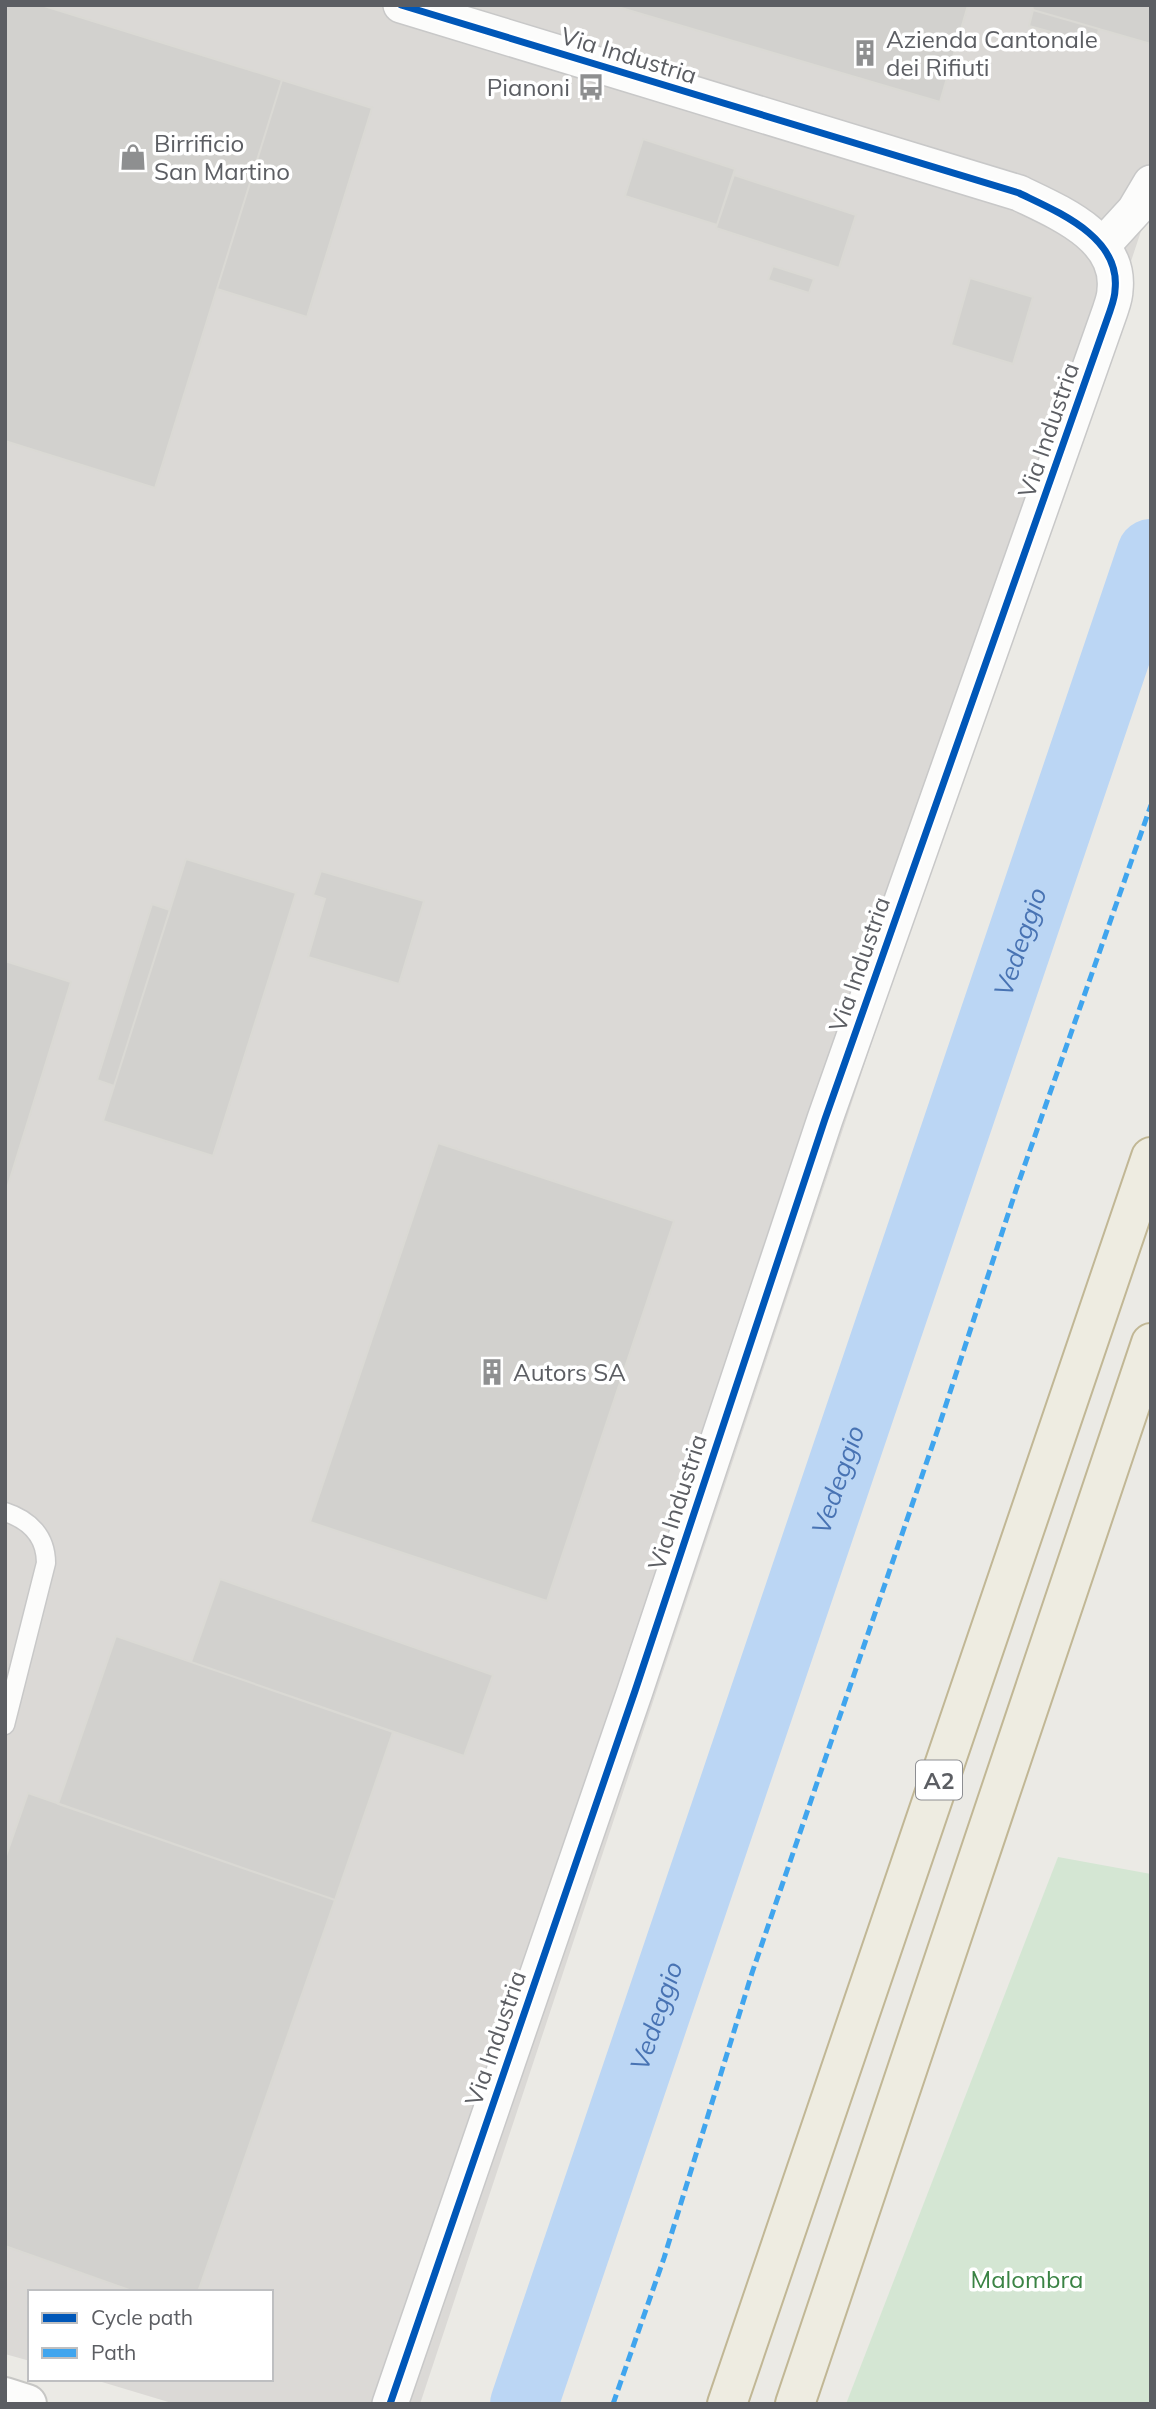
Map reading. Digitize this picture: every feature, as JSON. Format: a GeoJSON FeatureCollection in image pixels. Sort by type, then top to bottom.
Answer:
{"type":"FeatureCollection","features":[{"type":"Feature","properties":{"kind":"highway","name":"A2"},"geometry":{"type":"LineString","coordinates":[[727,2404],[1151,1157]]}},
{"type":"Feature","properties":{"kind":"highway","name":"A2"},"geometry":{"type":"LineString","coordinates":[[795,2404],[1151,1343]]}},
{"type":"Feature","properties":{"kind":"main road"},"geometry":{"type":"LineString","coordinates":[[5,2397],[27,2404]]}},
{"type":"Feature","properties":{"kind":"street","name":"Via Industria"},"geometry":{"type":"LineString","coordinates":[[390,2404],[635,1691],[825,1119],[1116,289],[1112,265],[1102,246],[1086,230],[1019,193],[401,5]]}},
{"type":"Feature","properties":{"kind":"street"},"geometry":{"type":"LineString","coordinates":[[1102,246],[1135,210],[1151,183]]}},
{"type":"Feature","properties":{"kind":"lane"},"geometry":{"type":"LineString","coordinates":[[5,1512],[34,1529],[46,1549],[46,1563],[5,1725]]}},
{"type":"Feature","properties":{"kind":"shaded area"},"geometry":{"type":"Polygon","coordinates":[[[5,5],[1151,5],[1151,201],[420,2404],[175,2404],[99,2381],[273,2381],[273,2290],[28,2290],[28,2360],[5,2354],[5,5]]]}},
{"type":"Feature","properties":{"kind":"green space","name":"Malombra"},"geometry":{"type":"Polygon","coordinates":[[[1058,1857],[1151,1874],[1151,2404],[846,2404],[1058,1857]]]}},
{"type":"Feature","properties":{"kind":"building"},"geometry":{"type":"Polygon","coordinates":[[[5,5],[41,5],[282,80],[155,488],[5,441],[5,5]]]}},
{"type":"Feature","properties":{"kind":"building","name":"Azienda Cantonale dei Rifiuti"},"geometry":{"type":"Polygon","coordinates":[[[611,5],[968,5],[940,102],[611,5]]]}},
{"type":"Feature","properties":{"kind":"building"},"geometry":{"type":"Polygon","coordinates":[[[1032,5],[1151,5],[1151,44],[1033,10],[1032,5]]]}},
{"type":"Feature","properties":{"kind":"building"},"geometry":{"type":"Polygon","coordinates":[[[1033,10],[1099,29],[1095,44],[1029,26],[1033,10]]]}},
{"type":"Feature","properties":{"kind":"building"},"geometry":{"type":"Polygon","coordinates":[[[282,80],[372,108],[307,317],[217,289],[282,80]]]}},
{"type":"Feature","properties":{"kind":"building"},"geometry":{"type":"Polygon","coordinates":[[[643,139],[735,169],[717,225],[625,196],[643,139]]]}},
{"type":"Feature","properties":{"kind":"building"},"geometry":{"type":"Polygon","coordinates":[[[734,175],[856,215],[839,268],[716,228],[734,175]]]}},
{"type":"Feature","properties":{"kind":"building"},"geometry":{"type":"Polygon","coordinates":[[[773,266],[814,279],[809,293],[768,280],[773,266]]]}},
{"type":"Feature","properties":{"kind":"building"},"geometry":{"type":"Polygon","coordinates":[[[970,278],[1033,297],[1013,364],[951,345],[970,278]]]}},
{"type":"Feature","properties":{"kind":"building"},"geometry":{"type":"Polygon","coordinates":[[[186,859],[296,893],[213,1156],[103,1121],[186,859]]]}},
{"type":"Feature","properties":{"kind":"building"},"geometry":{"type":"Polygon","coordinates":[[[321,871],[424,901],[399,984],[308,957],[325,899],[313,895],[321,871]]]}},
{"type":"Feature","properties":{"kind":"building"},"geometry":{"type":"Polygon","coordinates":[[[152,904],[170,910],[114,1086],[97,1080],[152,904]]]}},
{"type":"Feature","properties":{"kind":"building"},"geometry":{"type":"Polygon","coordinates":[[[5,961],[71,982],[5,1195],[5,961]]]}},
{"type":"Feature","properties":{"kind":"building","name":"Autors SA"},"geometry":{"type":"Polygon","coordinates":[[[438,1143],[674,1221],[547,1601],[310,1522],[438,1143]]]}},
{"type":"Feature","properties":{"kind":"building"},"geometry":{"type":"Polygon","coordinates":[[[220,1579],[493,1675],[464,1756],[191,1662],[220,1579]]]}},
{"type":"Feature","properties":{"kind":"building"},"geometry":{"type":"Polygon","coordinates":[[[116,1636],[393,1732],[335,1900],[58,1804],[116,1636]]]}},
{"type":"Feature","properties":{"kind":"building"},"geometry":{"type":"Polygon","coordinates":[[[28,1793],[335,1900],[199,2290],[129,2290],[5,2246],[5,1859],[28,1793]]]}},
{"type":"Feature","properties":{"kind":"waterway","name":"Vedeggio"},"geometry":{"type":"LineString","coordinates":[[524,2404],[1151,553]]}},
{"type":"Feature","properties":{"kind":"marked path"},"geometry":{"type":"LineString","coordinates":[[613,2404],[664,2258],[752,1973],[938,1429],[1017,1187],[1151,805]]}},
{"type":"Feature","properties":{"kind":"cycle path"},"geometry":{"type":"LineString","coordinates":[[390,2404],[635,1691],[825,1119],[1110,311],[1115,290],[1114,271],[1108,255],[1098,241],[1068,218],[1019,193],[401,5]]}},
{"type":"Feature","properties":{"kind":"place","name":"Azienda Cantonale dei Rifiuti"},"geometry":{"type":"Point","coordinates":[865,53]}},
{"type":"Feature","properties":{"kind":"place","name":"Pianoni"},"geometry":{"type":"Point","coordinates":[591,87]}},
{"type":"Feature","properties":{"kind":"place","name":"Birrificio San Martino"},"geometry":{"type":"Point","coordinates":[133,157]}},
{"type":"Feature","properties":{"kind":"place","name":"Autors SA"},"geometry":{"type":"Point","coordinates":[492,1372]}}]}
